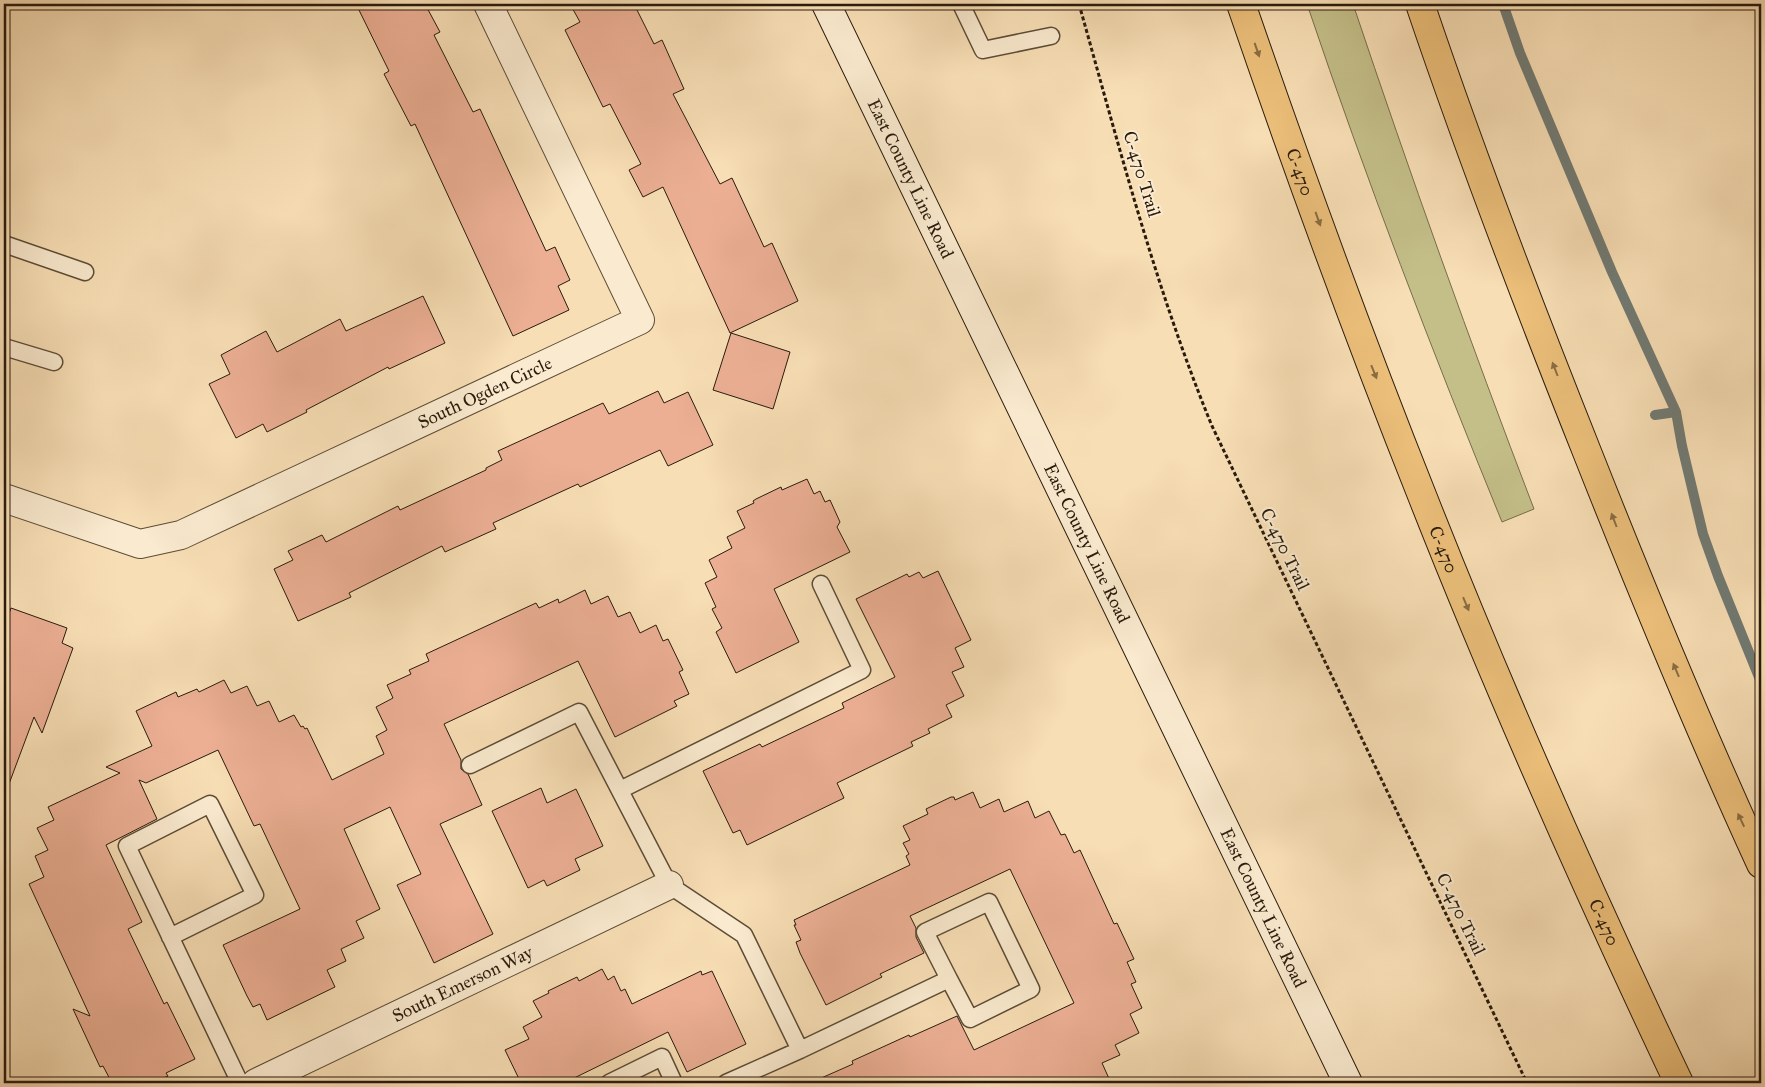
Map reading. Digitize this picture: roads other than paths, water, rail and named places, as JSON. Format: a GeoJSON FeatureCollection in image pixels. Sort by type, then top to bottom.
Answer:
{"type":"FeatureCollection","features":[{"type":"Feature","properties":{"kind":"highway","name":"C-470"},"geometry":{"type":"LineString","coordinates":[[1241,4],[1353,318],[1423,498],[1565,836],[1604,925],[1679,1083]]}},
{"type":"Feature","properties":{"kind":"highway"},"geometry":{"type":"LineString","coordinates":[[1420,4],[1524,292],[1615,522],[1692,708],[1761,864]]}},
{"type":"Feature","properties":{"kind":"street","name":"South Ogden Circle"},"geometry":{"type":"LineString","coordinates":[[4,498],[140,544],[182,536],[640,320],[488,4]]}},
{"type":"Feature","properties":{"kind":"street","name":"East County Line Road"},"geometry":{"type":"LineString","coordinates":[[826,4],[1348,1083]]}},
{"type":"Feature","properties":{"kind":"street","name":"South Emerson Way"},"geometry":{"type":"LineString","coordinates":[[256,1083],[669,885]]}},
{"type":"Feature","properties":{"kind":"lane"},"geometry":{"type":"LineString","coordinates":[[961,4],[983,50],[1051,36]]}},
{"type":"Feature","properties":{"kind":"lane"},"geometry":{"type":"LineString","coordinates":[[4,244],[85,272]]}},
{"type":"Feature","properties":{"kind":"lane"},"geometry":{"type":"LineString","coordinates":[[4,347],[54,362]]}},
{"type":"Feature","properties":{"kind":"lane"},"geometry":{"type":"LineString","coordinates":[[620,790],[862,670],[821,584]]}},
{"type":"Feature","properties":{"kind":"lane"},"geometry":{"type":"LineString","coordinates":[[470,765],[579,712],[669,885],[744,935],[800,1050]]}},
{"type":"Feature","properties":{"kind":"lane"},"geometry":{"type":"LineString","coordinates":[[170,937],[255,895],[210,804],[127,846],[170,937],[240,1083]]}},
{"type":"Feature","properties":{"kind":"lane"},"geometry":{"type":"LineString","coordinates":[[989,902],[1031,989],[970,1019],[948,979],[925,932],[989,902]]}},
{"type":"Feature","properties":{"kind":"lane"},"geometry":{"type":"LineString","coordinates":[[726,1083],[800,1050],[948,979]]}},
{"type":"Feature","properties":{"kind":"lane"},"geometry":{"type":"LineString","coordinates":[[609,1083],[662,1057],[674,1083]]}},
{"type":"Feature","properties":{"kind":"waterway"},"geometry":{"type":"LineString","coordinates":[[1503,4],[1520,53],[1612,272],[1676,412],[1703,534],[1761,682]]}},
{"type":"Feature","properties":{"kind":"waterway"},"geometry":{"type":"LineString","coordinates":[[1655,415],[1676,412]]}}]}
